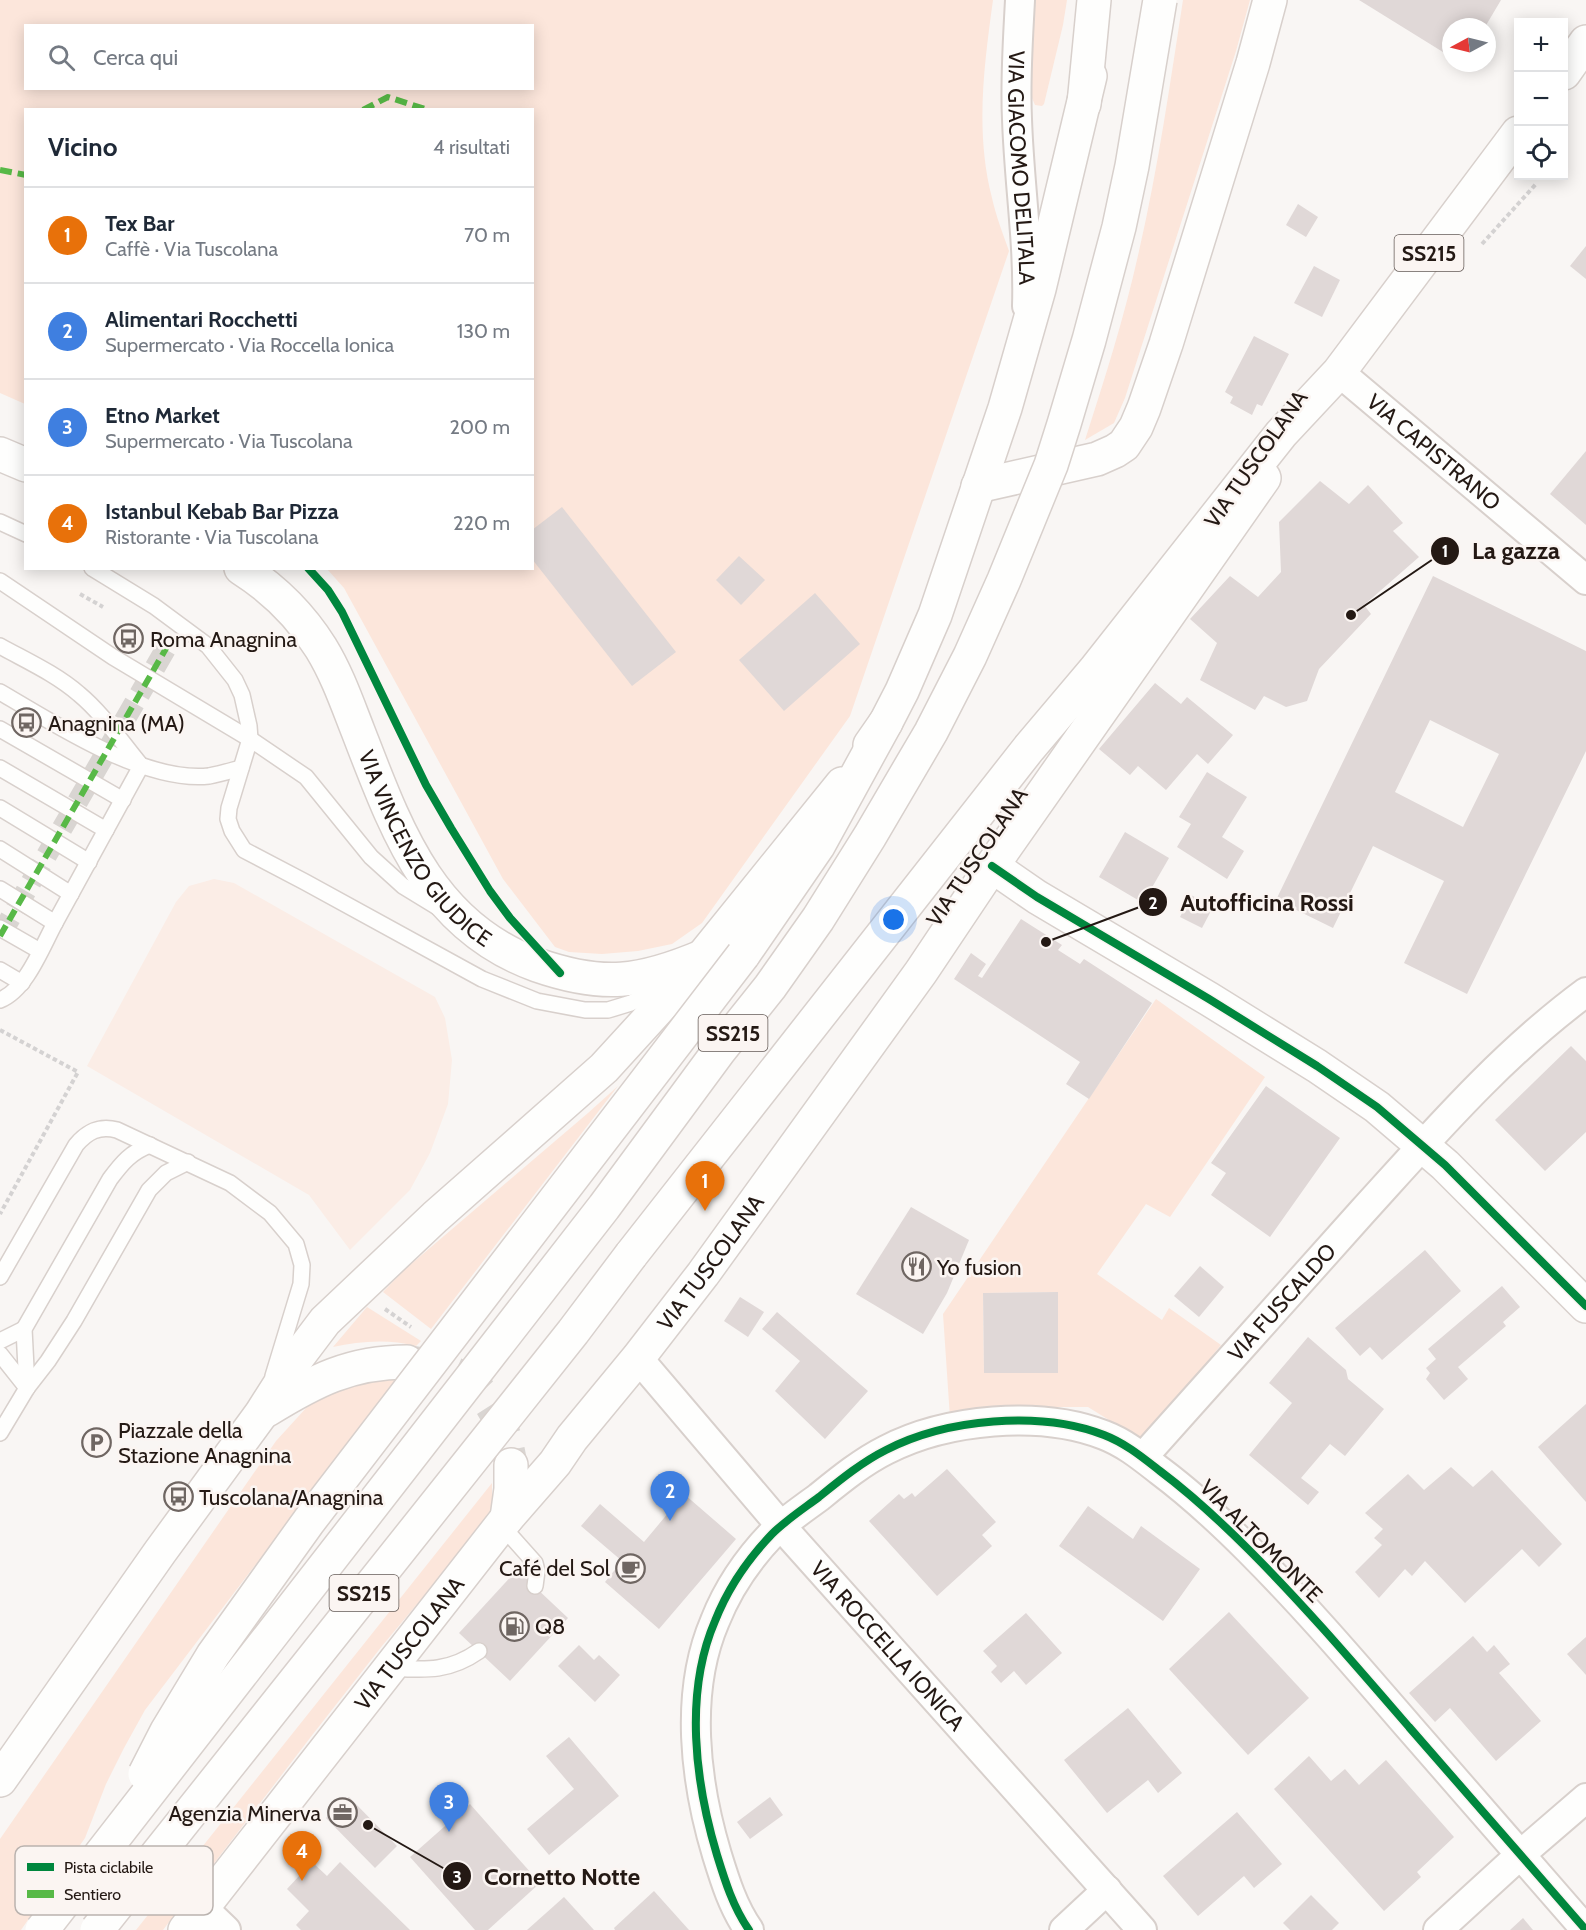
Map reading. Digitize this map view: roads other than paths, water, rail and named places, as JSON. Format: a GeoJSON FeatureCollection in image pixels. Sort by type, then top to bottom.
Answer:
{"type":"FeatureCollection","features":[{"type":"Feature","properties":{"kind":"main road"},"geometry":{"type":"LineString","coordinates":[[1084,104],[1094,0]]}},
{"type":"Feature","properties":{"kind":"main road"},"geometry":{"type":"LineString","coordinates":[[130,1816],[145,1774],[167,1731],[213,1655],[345,1471],[565,1189],[743,955],[818,846],[886,723],[935,615],[1005,408],[1026,336],[1084,104],[1104,0]]}},
{"type":"Feature","properties":{"kind":"main road","name":"SS215"},"geometry":{"type":"LineString","coordinates":[[107,1846],[604,1207],[719,1051],[770,987],[824,910],[930,732],[970,656],[1004,580],[1051,465],[1064,424],[1119,227],[1132,166],[1160,0]]}},
{"type":"Feature","properties":{"kind":"main road"},"geometry":{"type":"LineString","coordinates":[[978,486],[1097,459],[1124,445],[1131,436],[1144,408],[1166,344],[1253,63],[1270,0]]}},
{"type":"Feature","properties":{"kind":"main road"},"geometry":{"type":"LineString","coordinates":[[1564,72],[1586,42]]}},
{"type":"Feature","properties":{"kind":"main road","name":"SS215"},"geometry":{"type":"LineString","coordinates":[[1338,372],[1514,138]]}},
{"type":"Feature","properties":{"kind":"main road","name":"VIA TUSCOLANA"},"geometry":{"type":"LineString","coordinates":[[213,1894],[504,1522],[555,1462],[703,1274],[921,972],[992,866],[1338,372]]}},
{"type":"Feature","properties":{"kind":"main road","name":"VIA TUSCOLANA"},"geometry":{"type":"LineString","coordinates":[[164,1846],[573,1332],[1029,748],[1095,670],[1281,434],[1338,372]]}},
{"type":"Feature","properties":{"kind":"main road"},"geometry":{"type":"LineString","coordinates":[[0,454],[24,464]]}},
{"type":"Feature","properties":{"kind":"main road","name":"VIA VINCENZO GIUDICE"},"geometry":{"type":"LineString","coordinates":[[244,570],[275,593],[291,609],[322,650],[341,688],[381,789],[410,852],[439,897],[461,920],[505,951],[527,961],[579,978],[610,981],[639,978],[670,970],[704,956]]}},
{"type":"Feature","properties":{"kind":"main road"},"geometry":{"type":"LineString","coordinates":[[0,1780],[325,1321],[443,1210],[604,1068],[704,956],[832,797],[886,723]]}},
{"type":"Feature","properties":{"kind":"main road"},"geometry":{"type":"LineString","coordinates":[[992,866],[1037,897],[1317,1066],[1377,1107],[1423,1145],[1586,1306]]}},
{"type":"Feature","properties":{"kind":"main road"},"geometry":{"type":"LineString","coordinates":[[261,1414],[296,1392],[339,1372],[372,1364],[407,1362]]}},
{"type":"Feature","properties":{"kind":"main road"},"geometry":{"type":"LineString","coordinates":[[504,1522],[511,1489],[511,1466]]}},
{"type":"Feature","properties":{"kind":"main road","name":"SS215"},"geometry":{"type":"LineString","coordinates":[[42,1930],[54,1915]]}},
{"type":"Feature","properties":{"kind":"main road","name":"VIA TUSCOLANA"},"geometry":{"type":"LineString","coordinates":[[97,1930],[109,1915]]}},
{"type":"Feature","properties":{"kind":"street","name":"VIA GIACOMO DELITALA"},"geometry":{"type":"LineString","coordinates":[[1020,0],[1016,118],[1027,251],[1026,336]]}},
{"type":"Feature","properties":{"kind":"street","name":"VIA CAPISTRANO"},"geometry":{"type":"LineString","coordinates":[[1338,372],[1586,580]]}},
{"type":"Feature","properties":{"kind":"street","name":"VIA FUSCALDO"},"geometry":{"type":"LineString","coordinates":[[1143,1457],[1423,1145],[1515,1050],[1586,992]]}},
{"type":"Feature","properties":{"kind":"street","name":"VIA ROCCELLA IONICA"},"geometry":{"type":"LineString","coordinates":[[638,1358],[781,1526],[1142,1930]]}},
{"type":"Feature","properties":{"kind":"street","name":"VIA ALTOMONTE"},"geometry":{"type":"LineString","coordinates":[[749,1930],[726,1886],[713,1842],[703,1797],[697,1738],[699,1680],[707,1642],[725,1597],[760,1547],[781,1526],[882,1452],[934,1431],[979,1424],[1045,1422],[1069,1425],[1104,1435],[1143,1457],[1186,1490],[1270,1571],[1331,1636],[1586,1930]]}},
{"type":"Feature","properties":{"kind":"street"},"geometry":{"type":"LineString","coordinates":[[1438,1930],[1586,1798]]}},
{"type":"Feature","properties":{"kind":"street"},"geometry":{"type":"LineString","coordinates":[[1064,1930],[1107,1890]]}},
{"type":"Feature","properties":{"kind":"street"},"geometry":{"type":"LineString","coordinates":[[193,1919],[226,1930]]}},
{"type":"Feature","properties":{"kind":"lane"},"geometry":{"type":"LineString","coordinates":[[0,522],[24,533]]}},
{"type":"Feature","properties":{"kind":"lane"},"geometry":{"type":"LineString","coordinates":[[95,570],[154,606],[208,646],[228,670],[242,695],[250,739],[229,808],[228,819],[232,831],[244,850],[482,979],[537,1001],[585,1010],[608,1010],[631,1003],[657,989],[704,956]]}},
{"type":"Feature","properties":{"kind":"lane"},"geometry":{"type":"LineString","coordinates":[[0,581],[112,657],[250,739],[306,777],[371,857],[387,873],[423,900],[461,920]]}},
{"type":"Feature","properties":{"kind":"lane"},"geometry":{"type":"LineString","coordinates":[[0,646],[54,676],[79,694],[98,712],[141,766]]}},
{"type":"Feature","properties":{"kind":"lane"},"geometry":{"type":"LineString","coordinates":[[0,692],[92,743],[141,766],[184,776],[209,776],[241,768]]}},
{"type":"Feature","properties":{"kind":"lane"},"geometry":{"type":"LineString","coordinates":[[0,729],[123,800]]}},
{"type":"Feature","properties":{"kind":"lane"},"geometry":{"type":"LineString","coordinates":[[0,1000],[22,983],[141,766]]}},
{"type":"Feature","properties":{"kind":"lane"},"geometry":{"type":"LineString","coordinates":[[0,768],[106,830]]}},
{"type":"Feature","properties":{"kind":"lane"},"geometry":{"type":"LineString","coordinates":[[0,808],[89,862]]}},
{"type":"Feature","properties":{"kind":"lane"},"geometry":{"type":"LineString","coordinates":[[0,849],[71,894]]}},
{"type":"Feature","properties":{"kind":"lane"},"geometry":{"type":"LineString","coordinates":[[0,889],[55,923]]}},
{"type":"Feature","properties":{"kind":"lane"},"geometry":{"type":"LineString","coordinates":[[0,928],[40,951]]}},
{"type":"Feature","properties":{"kind":"lane"},"geometry":{"type":"LineString","coordinates":[[0,970],[22,983]]}},
{"type":"Feature","properties":{"kind":"lane"},"geometry":{"type":"LineString","coordinates":[[0,1277],[72,1150],[91,1131],[108,1128],[188,1162],[230,1183],[270,1213],[296,1244],[302,1265],[301,1284],[261,1414]]}},
{"type":"Feature","properties":{"kind":"lane"},"geometry":{"type":"LineString","coordinates":[[27,1388],[24,1329],[110,1179],[127,1158],[140,1148],[150,1145]]}},
{"type":"Feature","properties":{"kind":"lane"},"geometry":{"type":"LineString","coordinates":[[0,1433],[27,1388],[64,1337],[149,1190],[166,1173],[188,1162]]}},
{"type":"Feature","properties":{"kind":"lane"},"geometry":{"type":"LineString","coordinates":[[0,1341],[24,1329]]}},
{"type":"Feature","properties":{"kind":"lane"},"geometry":{"type":"LineString","coordinates":[[0,1354],[27,1388]]}},
{"type":"Feature","properties":{"kind":"lane"},"geometry":{"type":"LineString","coordinates":[[504,1522],[535,1563],[537,1571],[535,1586]]}},
{"type":"Feature","properties":{"kind":"lane"},"geometry":{"type":"LineString","coordinates":[[391,1668],[430,1670],[448,1667],[479,1652]]}},
{"type":"Feature","properties":{"kind":"tunnel"},"geometry":{"type":"LineString","coordinates":[[0,936],[168,645]]}},
{"type":"Feature","properties":{"kind":"tunnel"},"geometry":{"type":"LineString","coordinates":[[407,1362],[450,1372],[467,1380],[480,1392],[500,1423],[511,1465]]}},
{"type":"Feature","properties":{"kind":"place","name":"La gazza"},"geometry":{"type":"Point","coordinates":[1351,615]}},
{"type":"Feature","properties":{"kind":"place","name":"Roma Anagnina"},"geometry":{"type":"Point","coordinates":[129,639]}},
{"type":"Feature","properties":{"kind":"place","name":"Anagnina (MA)"},"geometry":{"type":"Point","coordinates":[27,723]}},
{"type":"Feature","properties":{"kind":"place","name":"Autofficina Rossi"},"geometry":{"type":"Point","coordinates":[1046,942]}},
{"type":"Feature","properties":{"kind":"place","name":"Tex Bar"},"geometry":{"type":"Point","coordinates":[705,1211]}},
{"type":"Feature","properties":{"kind":"place","name":"Yo fusion"},"geometry":{"type":"Point","coordinates":[916,1267]}},
{"type":"Feature","properties":{"kind":"place","name":"Piazzale della Stazione Anagnina"},"geometry":{"type":"Point","coordinates":[97,1443]}},
{"type":"Feature","properties":{"kind":"place","name":"Tuscolana/Anagnina"},"geometry":{"type":"Point","coordinates":[178,1497]}},
{"type":"Feature","properties":{"kind":"place","name":"Alimentari Rocchetti"},"geometry":{"type":"Point","coordinates":[670,1521]}},
{"type":"Feature","properties":{"kind":"place","name":"Café del Sol"},"geometry":{"type":"Point","coordinates":[631,1568]}},
{"type":"Feature","properties":{"kind":"place","name":"Q8"},"geometry":{"type":"Point","coordinates":[514,1626]}},
{"type":"Feature","properties":{"kind":"place","name":"Agenzia Minerva"},"geometry":{"type":"Point","coordinates":[342,1813]}},
{"type":"Feature","properties":{"kind":"place","name":"Cornetto Notte"},"geometry":{"type":"Point","coordinates":[368,1825]}},
{"type":"Feature","properties":{"kind":"place","name":"Etno Market"},"geometry":{"type":"Point","coordinates":[449,1832]}},
{"type":"Feature","properties":{"kind":"place","name":"Istanbul Kebab Bar Pizza"},"geometry":{"type":"Point","coordinates":[302,1881]}}]}
